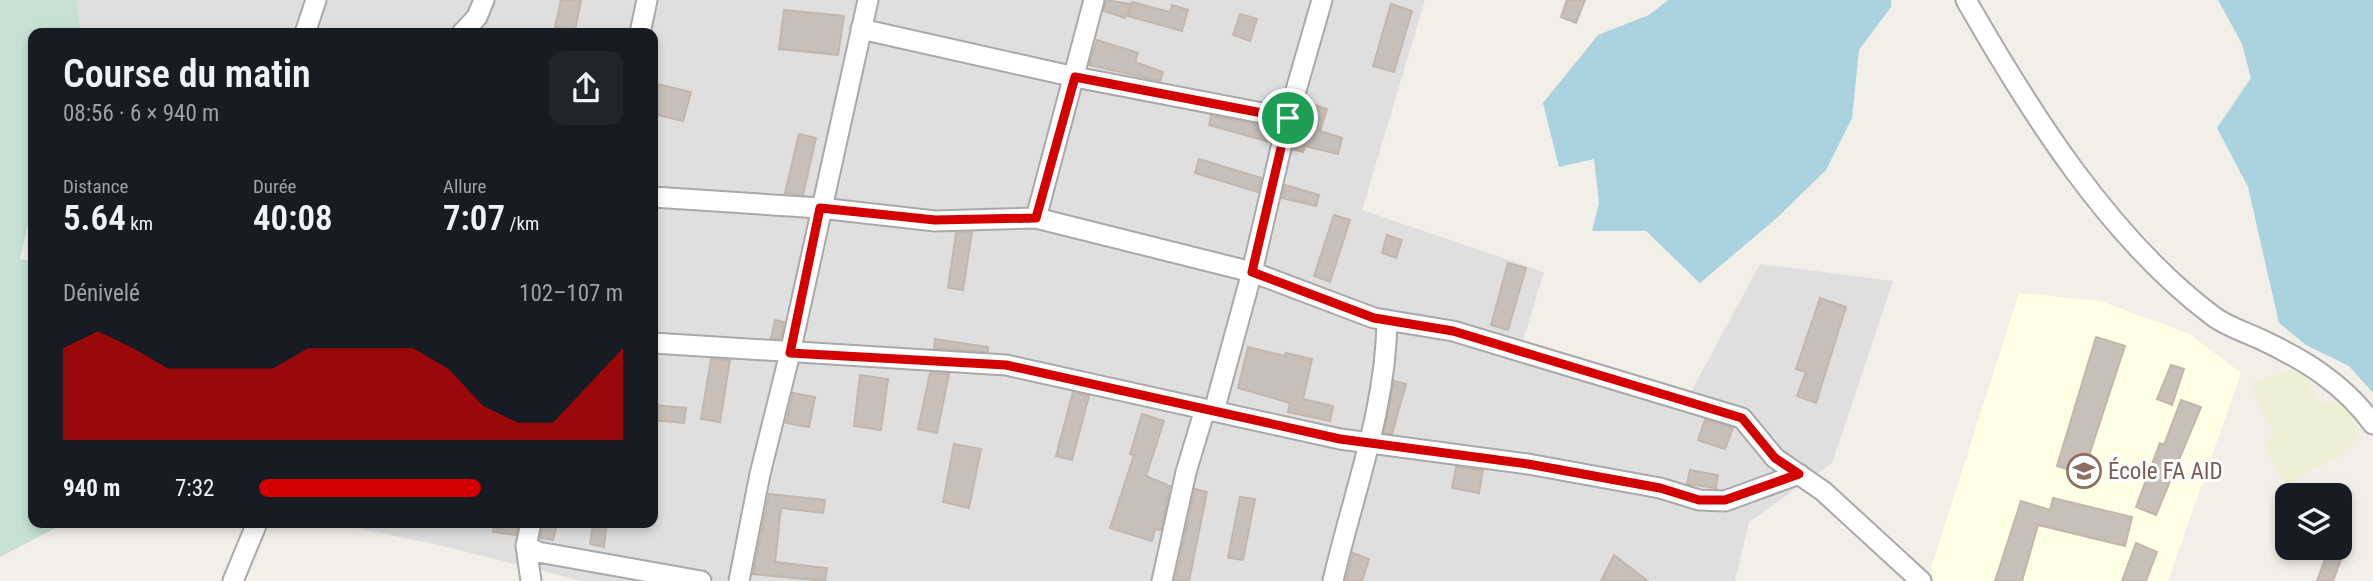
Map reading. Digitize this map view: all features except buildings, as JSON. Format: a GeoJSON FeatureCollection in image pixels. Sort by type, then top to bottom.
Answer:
{"type":"FeatureCollection","features":[{"type":"Feature","properties":{"kind":"street"},"geometry":{"type":"LineString","coordinates":[[306,28],[316,0]]}},
{"type":"Feature","properties":{"kind":"street"},"geometry":{"type":"LineString","coordinates":[[467,28],[477,17],[484,0]]}},
{"type":"Feature","properties":{"kind":"street"},"geometry":{"type":"LineString","coordinates":[[641,28],[647,0]]}},
{"type":"Feature","properties":{"kind":"street"},"geometry":{"type":"LineString","coordinates":[[739,581],[760,474],[790,353],[868,0]]}},
{"type":"Feature","properties":{"kind":"street"},"geometry":{"type":"LineString","coordinates":[[1036,218],[1094,0]]}},
{"type":"Feature","properties":{"kind":"street"},"geometry":{"type":"LineString","coordinates":[[1162,581],[1186,472],[1210,410],[1252,272],[1288,118],[1322,0]]}},
{"type":"Feature","properties":{"kind":"street"},"geometry":{"type":"LineString","coordinates":[[1966,0],[2025,97],[2123,233],[2215,318],[2320,370],[2359,404],[2373,424]]}},
{"type":"Feature","properties":{"kind":"street"},"geometry":{"type":"LineString","coordinates":[[861,29],[1075,77],[1288,118]]}},
{"type":"Feature","properties":{"kind":"street"},"geometry":{"type":"LineString","coordinates":[[658,197],[820,208],[935,220],[1036,218],[1252,272],[1387,320],[1453,331],[1742,418],[1775,458],[1823,491],[1921,581]]}},
{"type":"Feature","properties":{"kind":"street"},"geometry":{"type":"LineString","coordinates":[[1333,581],[1350,509],[1372,443],[1387,359],[1387,320]]}},
{"type":"Feature","properties":{"kind":"street"},"geometry":{"type":"LineString","coordinates":[[658,343],[1006,365],[1340,439],[1528,464],[1660,488],[1699,500],[1725,500],[1799,474]]}},
{"type":"Feature","properties":{"kind":"street"},"geometry":{"type":"LineString","coordinates":[[233,581],[255,528]]}},
{"type":"Feature","properties":{"kind":"street"},"geometry":{"type":"LineString","coordinates":[[530,528],[526,546],[531,581]]}},
{"type":"Feature","properties":{"kind":"street"},"geometry":{"type":"LineString","coordinates":[[526,546],[538,552],[701,581]]}},
{"type":"Feature","properties":{"kind":"shaded area"},"geometry":{"type":"Polygon","coordinates":[[[0,0],[77,0],[80,28],[28,28],[28,225],[20,259],[28,260],[28,528],[55,528],[0,557],[0,0]]]}},
{"type":"Feature","properties":{"kind":"shaded area"},"geometry":{"type":"Polygon","coordinates":[[[77,0],[1425,0],[1362,210],[1544,272],[1523,341],[1691,392],[1760,264],[1893,281],[1832,463],[1749,522],[1735,581],[582,581],[439,545],[356,528],[658,528],[658,28],[80,28],[77,0]]]}},
{"type":"Feature","properties":{"kind":"shaded area","name":"École FA AID"},"geometry":{"type":"Polygon","coordinates":[[[2019,293],[2100,301],[2188,333],[2241,373],[2168,581],[1935,581],[1931,568],[2019,293]]]}},
{"type":"Feature","properties":{"kind":"shaded area"},"geometry":{"type":"Polygon","coordinates":[[[2305,371],[2311,391],[2318,401],[2342,403],[2360,435],[2339,456],[2291,483],[2279,475],[2271,461],[2265,443],[2275,436],[2259,406],[2253,382],[2285,372],[2305,371]]]}},
{"type":"Feature","properties":{"kind":"water"},"geometry":{"type":"Polygon","coordinates":[[[1668,0],[1891,0],[1891,7],[1859,50],[1852,118],[1826,170],[1778,217],[1700,283],[1646,231],[1592,231],[1599,203],[1594,159],[1559,167],[1543,103],[1598,35],[1649,15],[1668,0]]]}},
{"type":"Feature","properties":{"kind":"water"},"geometry":{"type":"Polygon","coordinates":[[[2218,0],[2373,0],[2373,393],[2349,366],[2306,345],[2279,323],[2248,187],[2217,128],[2251,78],[2242,44],[2218,0]]]}},
{"type":"Feature","properties":{"kind":"place","name":"École FA AID"},"geometry":{"type":"Point","coordinates":[2084,471]}},
{"type":"Feature","properties":{"kind":"route"},"geometry":{"type":"LineString","coordinates":[[1075,77],[1288,118],[1252,272],[1374,318],[1453,331],[1503,349],[1742,418],[1775,458],[1799,474],[1725,500],[1699,500],[1660,488],[1528,464],[1340,439],[1006,365],[790,353],[820,208],[935,220],[1036,218],[1075,77]]}}]}
